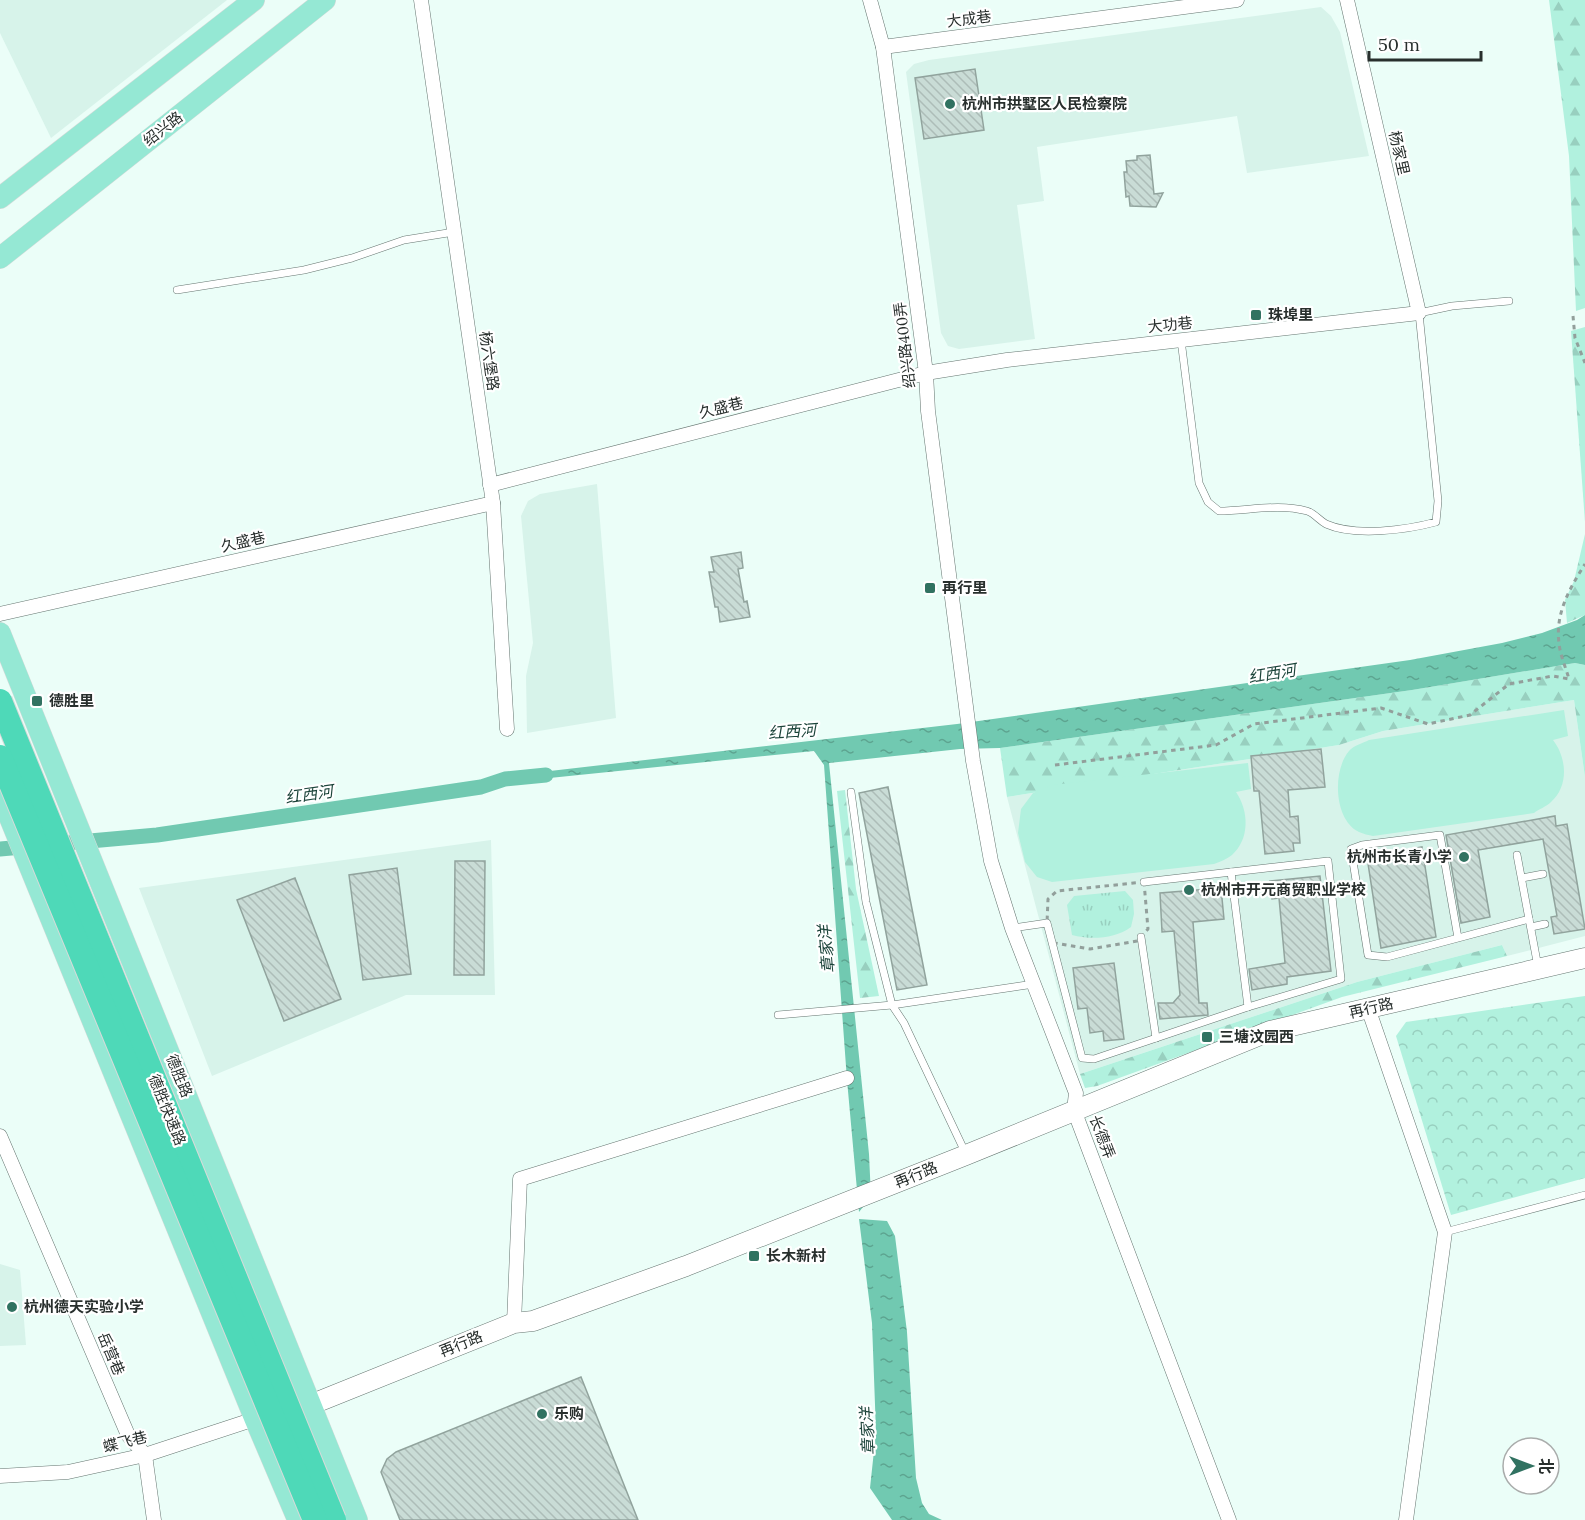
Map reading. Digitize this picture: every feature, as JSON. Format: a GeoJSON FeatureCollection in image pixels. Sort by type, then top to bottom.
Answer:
{"type":"FeatureCollection","features":[{"type":"Feature","properties":{"kind":"highway","name":"德胜快速路"},"geometry":{"type":"LineString","coordinates":[[0,701],[334,1520]]}},
{"type":"Feature","properties":{"kind":"highway","name":"德胜快速路"},"geometry":{"type":"LineString","coordinates":[[0,757],[315,1520]]}},
{"type":"Feature","properties":{"kind":"main road"},"geometry":{"type":"LineString","coordinates":[[0,198],[254,0]]}},
{"type":"Feature","properties":{"kind":"main road","name":"绍兴路"},"geometry":{"type":"LineString","coordinates":[[0,258],[325,0]]}},
{"type":"Feature","properties":{"kind":"main road","name":"德胜路"},"geometry":{"type":"LineString","coordinates":[[0,633],[357,1520]]}},
{"type":"Feature","properties":{"kind":"main road"},"geometry":{"type":"LineString","coordinates":[[0,794],[298,1520]]}},
{"type":"Feature","properties":{"kind":"street","name":"杨六堡路"},"geometry":{"type":"LineString","coordinates":[[421,0],[493,503],[507,729]]}},
{"type":"Feature","properties":{"kind":"street","name":"绍兴路400弄"},"geometry":{"type":"LineString","coordinates":[[870,0],[883,47],[964,688]]}},
{"type":"Feature","properties":{"kind":"street","name":"大成巷"},"geometry":{"type":"LineString","coordinates":[[883,47],[1237,0]]}},
{"type":"Feature","properties":{"kind":"street","name":"杨家里"},"geometry":{"type":"LineString","coordinates":[[1347,0],[1419,313]]}},
{"type":"Feature","properties":{"kind":"street","name":"大功巷"},"geometry":{"type":"LineString","coordinates":[[926,373],[1007,360],[1419,313]]}},
{"type":"Feature","properties":{"kind":"street","name":"久盛巷"},"geometry":{"type":"LineString","coordinates":[[490,485],[926,373]]}},
{"type":"Feature","properties":{"kind":"street","name":"久盛巷"},"geometry":{"type":"LineString","coordinates":[[0,614],[493,503]]}},
{"type":"Feature","properties":{"kind":"street","name":"长德弄"},"geometry":{"type":"LineString","coordinates":[[964,688],[973,760],[991,861],[1012,928],[1076,1093],[1074,1110],[1229,1520]]}},
{"type":"Feature","properties":{"kind":"street","name":"再行路"},"geometry":{"type":"LineString","coordinates":[[255,1419],[310,1405],[514,1323],[533,1321],[686,1266],[1270,1031],[1581,958]]}},
{"type":"Feature","properties":{"kind":"street"},"geometry":{"type":"LineString","coordinates":[[1368,1008],[1445,1232],[1406,1520]]}},
{"type":"Feature","properties":{"kind":"street"},"geometry":{"type":"LineString","coordinates":[[514,1323],[520,1179],[847,1078]]}},
{"type":"Feature","properties":{"kind":"street","name":"岳营巷"},"geometry":{"type":"LineString","coordinates":[[0,1136],[128,1435],[145,1455]]}},
{"type":"Feature","properties":{"kind":"street","name":"蝶飞巷"},"geometry":{"type":"LineString","coordinates":[[0,1476],[68,1472],[145,1455],[255,1419]]}},
{"type":"Feature","properties":{"kind":"street"},"geometry":{"type":"LineString","coordinates":[[145,1455],[154,1520]]}},
{"type":"Feature","properties":{"kind":"lane"},"geometry":{"type":"LineString","coordinates":[[177,290],[304,270],[352,258],[404,240],[454,232]]}},
{"type":"Feature","properties":{"kind":"lane"},"geometry":{"type":"LineString","coordinates":[[1181,340],[1199,483],[1208,502],[1219,511],[1279,507],[1309,512],[1326,524],[1355,531],[1415,528],[1436,522],[1438,501],[1419,313],[1452,306],[1509,301]]}},
{"type":"Feature","properties":{"kind":"lane"},"geometry":{"type":"LineString","coordinates":[[851,792],[866,902],[892,1005],[904,1023],[966,1155]]}},
{"type":"Feature","properties":{"kind":"lane"},"geometry":{"type":"LineString","coordinates":[[1458,938],[1440,835],[1362,845],[1351,849],[1368,955],[1387,957],[1458,938],[1530,923],[1545,924]]}},
{"type":"Feature","properties":{"kind":"lane"},"geometry":{"type":"LineString","coordinates":[[1517,855],[1538,968]]}},
{"type":"Feature","properties":{"kind":"lane"},"geometry":{"type":"LineString","coordinates":[[1012,928],[1047,923],[1082,1058],[1094,1059],[1248,1007],[1341,979],[1328,861],[1144,882]]}},
{"type":"Feature","properties":{"kind":"lane"},"geometry":{"type":"LineString","coordinates":[[1231,872],[1248,1007]]}},
{"type":"Feature","properties":{"kind":"lane"},"geometry":{"type":"LineString","coordinates":[[1521,878],[1543,874]]}},
{"type":"Feature","properties":{"kind":"lane"},"geometry":{"type":"LineString","coordinates":[[1142,937],[1156,1038]]}},
{"type":"Feature","properties":{"kind":"lane"},"geometry":{"type":"LineString","coordinates":[[778,1015],[892,1005],[1034,984]]}},
{"type":"Feature","properties":{"kind":"lane"},"geometry":{"type":"LineString","coordinates":[[1445,1232],[1585,1195]]}},
{"type":"Feature","properties":{"kind":"path"},"geometry":{"type":"LineString","coordinates":[[1574,316],[1575,338],[1585,363]]}},
{"type":"Feature","properties":{"kind":"path"},"geometry":{"type":"LineString","coordinates":[[1055,765],[1216,746],[1254,724],[1381,708],[1428,724],[1470,715],[1509,684],[1553,676],[1569,679],[1558,644],[1558,619],[1569,590],[1585,564]]}},
{"type":"Feature","properties":{"kind":"path"},"geometry":{"type":"LineString","coordinates":[[1144,882],[1148,929],[1137,941],[1090,949],[1055,943],[1047,923],[1048,898],[1058,891],[1144,882]]}},
{"type":"Feature","properties":{"kind":"shaded area"},"geometry":{"type":"Polygon","coordinates":[[[0,0],[227,0],[51,138],[0,33],[0,0]]]}},
{"type":"Feature","properties":{"kind":"shaded area"},"geometry":{"type":"Polygon","coordinates":[[[1321,7],[1331,16],[1340,32],[1369,156],[1247,173],[1237,116],[1037,147],[1044,201],[1017,205],[1035,339],[959,349],[948,346],[941,333],[906,72],[914,64],[929,60],[1321,7]]]}},
{"type":"Feature","properties":{"kind":"shaded area"},"geometry":{"type":"Polygon","coordinates":[[[597,484],[616,718],[527,733],[526,676],[533,643],[521,516],[528,501],[540,494],[597,484]]]}},
{"type":"Feature","properties":{"kind":"shaded area"},"geometry":{"type":"Polygon","coordinates":[[[1574,700],[1585,777],[1585,936],[1507,956],[1502,945],[1357,982],[1080,1074],[1007,797],[1339,745],[1383,731],[1574,700]]]}},
{"type":"Feature","properties":{"kind":"shaded area"},"geometry":{"type":"Polygon","coordinates":[[[491,840],[495,995],[406,995],[212,1076],[139,888],[491,840]]]}},
{"type":"Feature","properties":{"kind":"shaded area","name":"杭州德天实验小学"},"geometry":{"type":"Polygon","coordinates":[[[0,1264],[20,1270],[26,1345],[0,1346],[0,1264]]]}},
{"type":"Feature","properties":{"kind":"green space"},"geometry":{"type":"Polygon","coordinates":[[[1549,0],[1585,0],[1585,308],[1576,311],[1569,156],[1549,0]]]}},
{"type":"Feature","properties":{"kind":"green space"},"geometry":{"type":"Polygon","coordinates":[[[1585,327],[1585,522],[1571,331],[1585,327]]]}},
{"type":"Feature","properties":{"kind":"green space"},"geometry":{"type":"Polygon","coordinates":[[[1585,534],[1585,615],[1567,623],[1565,600],[1574,581],[1585,534]]]}},
{"type":"Feature","properties":{"kind":"green space"},"geometry":{"type":"Polygon","coordinates":[[[1575,663],[1585,665],[1585,777],[1574,700],[1383,731],[1339,745],[1007,797],[1000,748],[1412,690],[1575,663]]]}},
{"type":"Feature","properties":{"kind":"green space"},"geometry":{"type":"Polygon","coordinates":[[[1564,710],[1568,736],[1553,740],[1563,763],[1561,788],[1549,804],[1534,813],[1373,836],[1359,832],[1344,817],[1338,794],[1340,770],[1349,751],[1358,745],[1369,740],[1564,710]]]}},
{"type":"Feature","properties":{"kind":"green space"},"geometry":{"type":"Polygon","coordinates":[[[1248,763],[1251,789],[1236,792],[1245,816],[1245,833],[1232,855],[1221,861],[1214,864],[1052,882],[1037,877],[1025,862],[1018,833],[1021,809],[1033,793],[1052,785],[1248,763]]]}},
{"type":"Feature","properties":{"kind":"green space"},"geometry":{"type":"Polygon","coordinates":[[[845,790],[856,889],[879,996],[860,998],[837,791],[845,790]]]}},
{"type":"Feature","properties":{"kind":"green space"},"geometry":{"type":"Polygon","coordinates":[[[1125,891],[1133,900],[1134,914],[1131,927],[1118,934],[1102,937],[1087,938],[1072,935],[1067,905],[1074,896],[1125,891]]]}},
{"type":"Feature","properties":{"kind":"green space"},"geometry":{"type":"Polygon","coordinates":[[[1502,945],[1507,956],[1342,997],[1097,1086],[1085,1088],[1080,1074],[1357,982],[1502,945]]]}},
{"type":"Feature","properties":{"kind":"green space"},"geometry":{"type":"Polygon","coordinates":[[[1585,996],[1585,1178],[1451,1215],[1396,1036],[1406,1022],[1585,996]]]}},
{"type":"Feature","properties":{"kind":"water"},"geometry":{"type":"Polygon","coordinates":[[[1585,615],[1585,665],[1575,663],[1412,690],[1000,748],[960,749],[829,763],[869,1154],[871,1197],[859,1212],[824,765],[814,751],[530,780],[524,774],[957,724],[1410,660],[1542,633],[1585,615]]]}},
{"type":"Feature","properties":{"kind":"water"},"geometry":{"type":"Polygon","coordinates":[[[859,1219],[887,1221],[895,1236],[907,1332],[916,1478],[922,1503],[929,1514],[942,1520],[892,1520],[870,1488],[876,1432],[872,1323],[859,1219]]]}},
{"type":"Feature","properties":{"kind":"building","name":"杭州市拱墅区人民检察院"},"geometry":{"type":"Polygon","coordinates":[[[975,69],[984,130],[924,139],[915,78],[975,69]]]}},
{"type":"Feature","properties":{"kind":"building"},"geometry":{"type":"Polygon","coordinates":[[[1150,155],[1154,194],[1163,193],[1156,207],[1130,206],[1129,196],[1126,197],[1124,172],[1127,172],[1126,161],[1137,160],[1137,156],[1150,155]]]}},
{"type":"Feature","properties":{"kind":"building"},"geometry":{"type":"Polygon","coordinates":[[[741,552],[743,568],[738,569],[744,602],[747,601],[750,617],[720,622],[709,572],[714,572],[711,557],[741,552]]]}},
{"type":"Feature","properties":{"kind":"building"},"geometry":{"type":"Polygon","coordinates":[[[1321,749],[1325,787],[1288,790],[1290,817],[1298,816],[1300,843],[1293,843],[1294,851],[1265,854],[1259,791],[1254,791],[1251,756],[1321,749]]]}},
{"type":"Feature","properties":{"kind":"building"},"geometry":{"type":"Polygon","coordinates":[[[888,787],[927,985],[897,990],[859,793],[888,787]]]}},
{"type":"Feature","properties":{"kind":"building"},"geometry":{"type":"Polygon","coordinates":[[[1555,816],[1556,826],[1567,824],[1585,929],[1554,934],[1551,917],[1557,916],[1543,839],[1478,850],[1490,917],[1461,923],[1446,835],[1555,816]]]}},
{"type":"Feature","properties":{"kind":"building"},"geometry":{"type":"Polygon","coordinates":[[[1422,847],[1436,937],[1381,948],[1367,857],[1422,847]]]}},
{"type":"Feature","properties":{"kind":"building"},"geometry":{"type":"Polygon","coordinates":[[[455,861],[485,861],[484,975],[454,975],[455,861]]]}},
{"type":"Feature","properties":{"kind":"building"},"geometry":{"type":"Polygon","coordinates":[[[397,868],[411,974],[363,980],[349,875],[397,868]]]}},
{"type":"Feature","properties":{"kind":"building"},"geometry":{"type":"Polygon","coordinates":[[[1320,876],[1331,971],[1287,977],[1287,984],[1252,990],[1249,969],[1285,963],[1279,898],[1272,899],[1270,881],[1320,876]]]}},
{"type":"Feature","properties":{"kind":"building"},"geometry":{"type":"Polygon","coordinates":[[[295,878],[341,999],[284,1021],[237,900],[295,878]]]}},
{"type":"Feature","properties":{"kind":"building"},"geometry":{"type":"Polygon","coordinates":[[[1221,888],[1224,919],[1193,922],[1199,1003],[1207,1003],[1208,1015],[1160,1019],[1158,1003],[1173,1003],[1180,995],[1174,931],[1162,932],[1160,893],[1221,888]]]}},
{"type":"Feature","properties":{"kind":"building"},"geometry":{"type":"Polygon","coordinates":[[[1114,963],[1124,1039],[1104,1041],[1103,1031],[1090,1033],[1087,1008],[1078,1009],[1073,968],[1114,963]]]}},
{"type":"Feature","properties":{"kind":"building","name":"乐购"},"geometry":{"type":"Polygon","coordinates":[[[581,1377],[638,1520],[400,1520],[381,1472],[387,1459],[396,1452],[581,1377]]]}},
{"type":"Feature","properties":{"kind":"waterway","name":"红西河"},"geometry":{"type":"LineString","coordinates":[[0,849],[157,835],[481,787],[505,779],[546,775]]}},
{"type":"Feature","properties":{"kind":"place","name":"杭州市拱墅区人民检察院"},"geometry":{"type":"Point","coordinates":[950,104]}},
{"type":"Feature","properties":{"kind":"place","name":"珠埠里"},"geometry":{"type":"Point","coordinates":[1256,315]}},
{"type":"Feature","properties":{"kind":"place","name":"再行里"},"geometry":{"type":"Point","coordinates":[930,588]}},
{"type":"Feature","properties":{"kind":"place","name":"德胜里"},"geometry":{"type":"Point","coordinates":[37,701]}},
{"type":"Feature","properties":{"kind":"place","name":"杭州市长青小学"},"geometry":{"type":"Point","coordinates":[1464,857]}},
{"type":"Feature","properties":{"kind":"place","name":"杭州市开元商贸职业学校"},"geometry":{"type":"Point","coordinates":[1189,890]}},
{"type":"Feature","properties":{"kind":"place","name":"三塘汶园西"},"geometry":{"type":"Point","coordinates":[1207,1037]}},
{"type":"Feature","properties":{"kind":"place","name":"长木新村"},"geometry":{"type":"Point","coordinates":[754,1256]}},
{"type":"Feature","properties":{"kind":"place","name":"杭州德天实验小学"},"geometry":{"type":"Point","coordinates":[12,1307]}},
{"type":"Feature","properties":{"kind":"place","name":"乐购"},"geometry":{"type":"Point","coordinates":[542,1414]}},
{"type":"Feature","properties":{"kind":"water label","name":"章家洋"},"geometry":{"type":"Point","coordinates":[826,949]}},
{"type":"Feature","properties":{"kind":"water label","name":"章家洋"},"geometry":{"type":"Point","coordinates":[867,1431]}}]}
